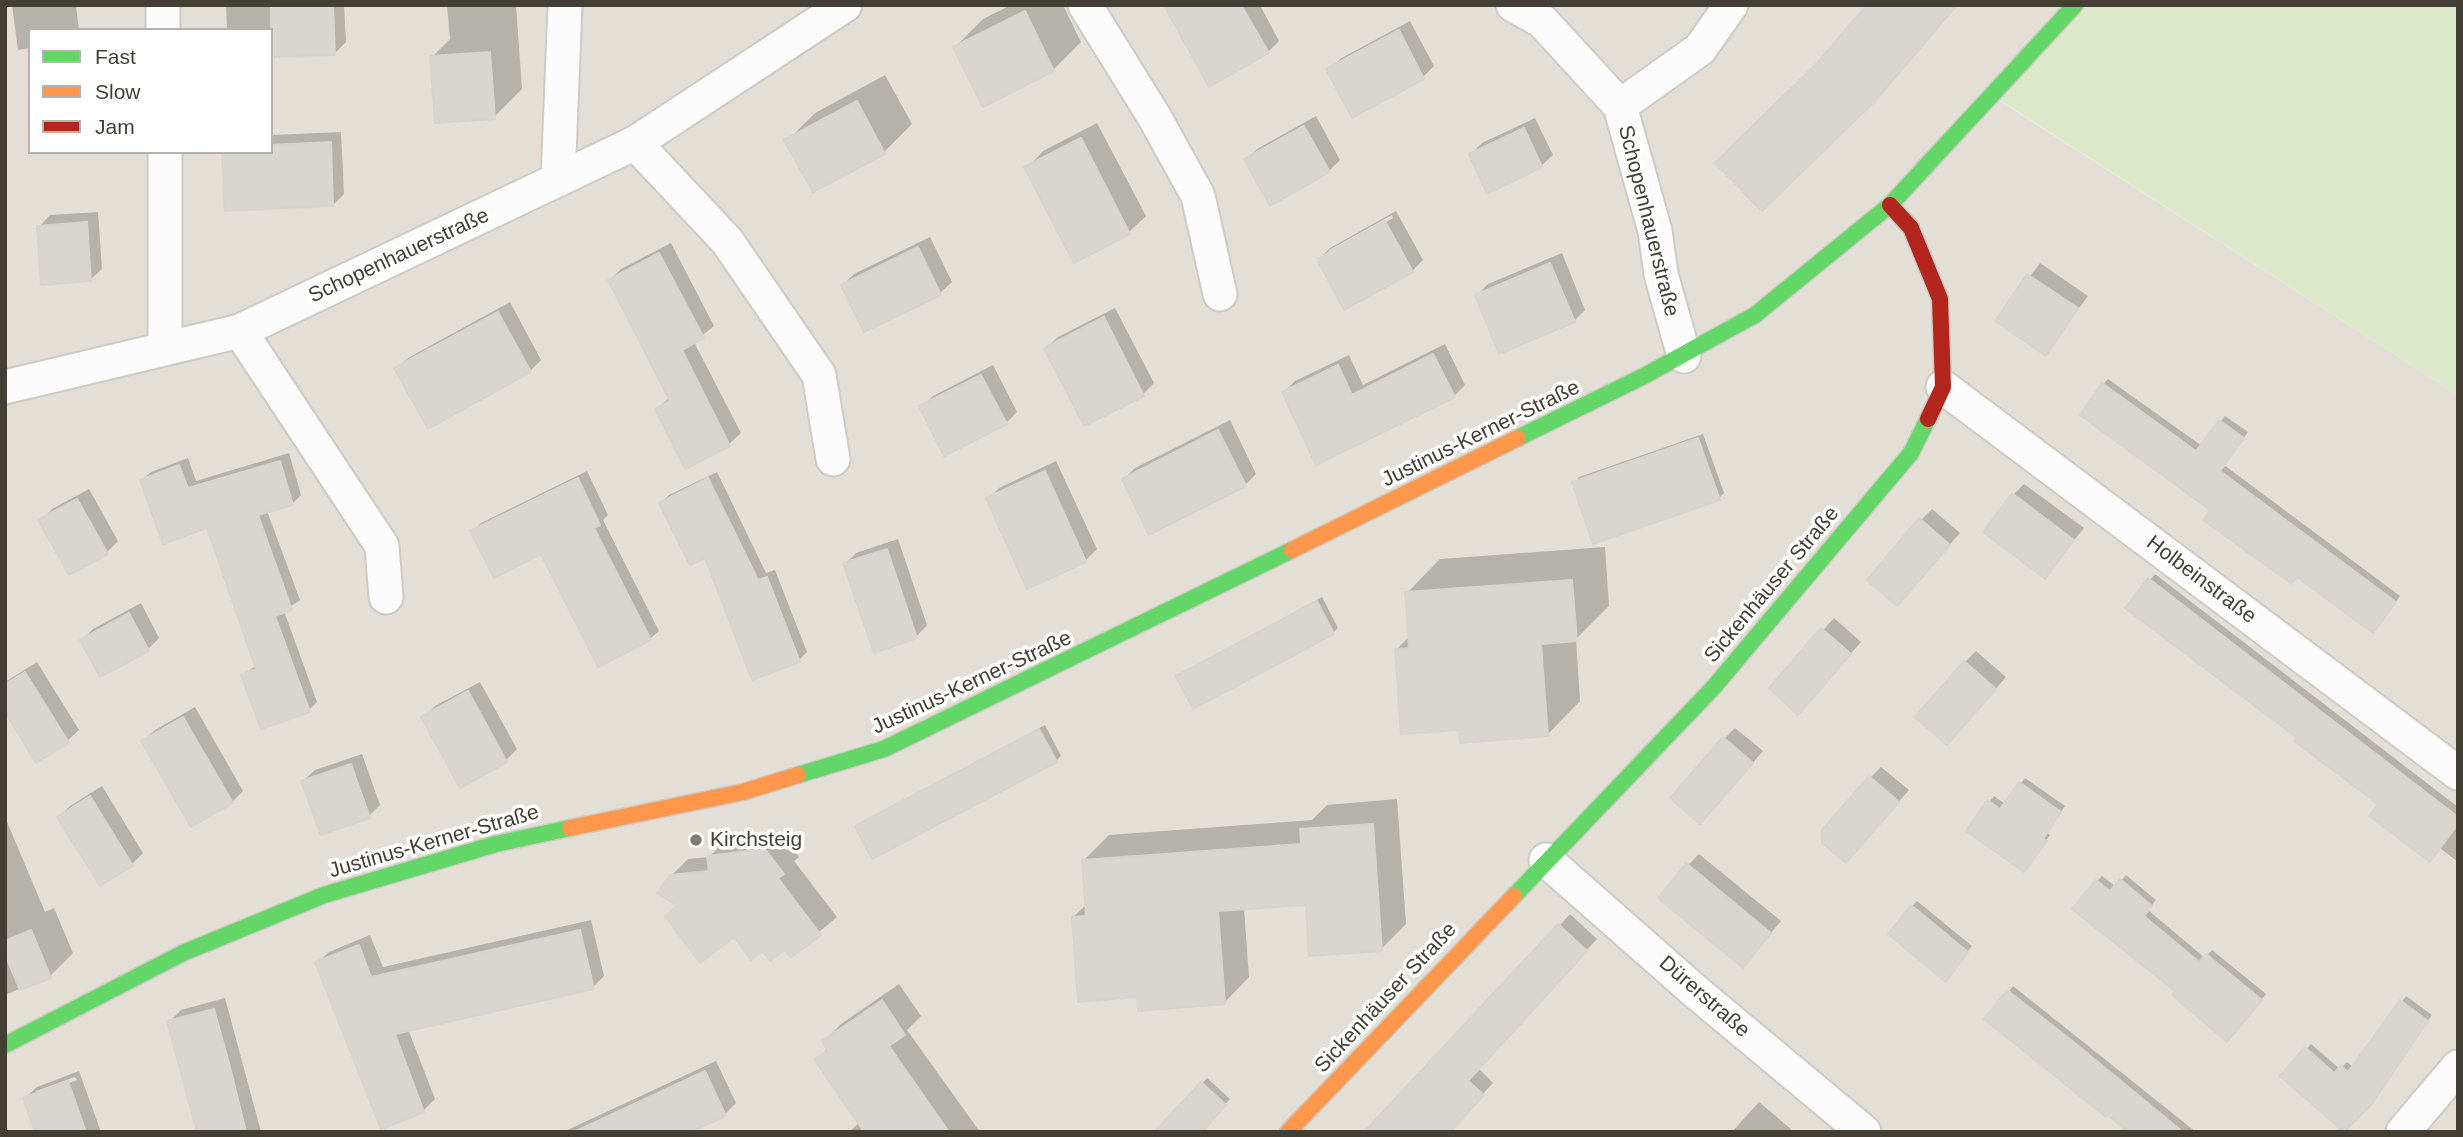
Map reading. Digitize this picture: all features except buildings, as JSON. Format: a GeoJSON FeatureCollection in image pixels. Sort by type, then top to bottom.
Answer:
{"type":"FeatureCollection","features":[{"type":"Feature","properties":{"kind":"street"},"geometry":{"type":"LineString","coordinates":[[163,5],[163,28]]}},
{"type":"Feature","properties":{"kind":"street"},"geometry":{"type":"LineString","coordinates":[[558,180],[565,5]]}},
{"type":"Feature","properties":{"kind":"street","name":"Schopenhauerstraße"},"geometry":{"type":"LineString","coordinates":[[5,387],[240,331],[635,143],[845,5]]}},
{"type":"Feature","properties":{"kind":"street"},"geometry":{"type":"LineString","coordinates":[[1085,5],[1155,118],[1198,196],[1220,294]]}},
{"type":"Feature","properties":{"kind":"street","name":"Schopenhauerstraße"},"geometry":{"type":"LineString","coordinates":[[1513,5],[1542,21],[1620,106],[1655,231],[1664,286],[1684,356]]}},
{"type":"Feature","properties":{"kind":"street"},"geometry":{"type":"LineString","coordinates":[[1620,106],[1700,49],[1731,5]]}},
{"type":"Feature","properties":{"kind":"street"},"geometry":{"type":"LineString","coordinates":[[1890,205],[2075,5]]}},
{"type":"Feature","properties":{"kind":"street"},"geometry":{"type":"LineString","coordinates":[[635,143],[727,241],[819,375],[833,459]]}},
{"type":"Feature","properties":{"kind":"street"},"geometry":{"type":"LineString","coordinates":[[165,154],[165,349]]}},
{"type":"Feature","properties":{"kind":"street","name":"Justinus-Kerner-Straße"},"geometry":{"type":"LineString","coordinates":[[5,1045],[183,953],[324,895],[428,862],[536,834],[743,792],[884,749],[1139,627],[1730,332],[1781,297],[1890,205]]}},
{"type":"Feature","properties":{"kind":"street","name":"Sickenhäuser Straße"},"geometry":{"type":"LineString","coordinates":[[1288,1132],[1713,688],[1911,453],[1943,387],[1940,299],[1911,228],[1890,205]]}},
{"type":"Feature","properties":{"kind":"street"},"geometry":{"type":"LineString","coordinates":[[240,331],[382,546],[386,597]]}},
{"type":"Feature","properties":{"kind":"street","name":"Holbeinstraße"},"geometry":{"type":"LineString","coordinates":[[1943,387],[2458,773]]}},
{"type":"Feature","properties":{"kind":"street","name":"Dürerstraße"},"geometry":{"type":"LineString","coordinates":[[1546,860],[1705,999],[1864,1132]]}},
{"type":"Feature","properties":{"kind":"street"},"geometry":{"type":"LineString","coordinates":[[2403,1132],[2458,1067]]}},
{"type":"Feature","properties":{"kind":"shaded area"},"geometry":{"type":"Polygon","coordinates":[[[5,5],[2075,5],[1992,96],[2458,395],[2458,1132],[5,1132],[5,5]]]}},
{"type":"Feature","properties":{"kind":"green space"},"geometry":{"type":"Polygon","coordinates":[[[2075,5],[2458,5],[2458,395],[1992,95],[2075,5]]]}},
{"type":"Feature","properties":{"kind":"traffic: fast"},"geometry":{"type":"LineString","coordinates":[[1518,438],[1644,376],[1755,315],[1890,205],[2075,5]]}},
{"type":"Feature","properties":{"kind":"traffic: fast"},"geometry":{"type":"LineString","coordinates":[[1514,896],[1713,688],[1911,453],[1928,419]]}},
{"type":"Feature","properties":{"kind":"traffic: fast"},"geometry":{"type":"LineString","coordinates":[[798,775],[884,749],[1292,550]]}},
{"type":"Feature","properties":{"kind":"traffic: fast"},"geometry":{"type":"LineString","coordinates":[[5,1045],[183,953],[324,895],[496,844],[570,828]]}},
{"type":"Feature","properties":{"kind":"traffic: slow"},"geometry":{"type":"LineString","coordinates":[[1292,550],[1518,438]]}},
{"type":"Feature","properties":{"kind":"traffic: slow"},"geometry":{"type":"LineString","coordinates":[[570,828],[743,792],[798,775]]}},
{"type":"Feature","properties":{"kind":"traffic: slow"},"geometry":{"type":"LineString","coordinates":[[1288,1132],[1514,896]]}},
{"type":"Feature","properties":{"kind":"traffic: jam"},"geometry":{"type":"LineString","coordinates":[[1890,205],[1911,228],[1940,299],[1943,387],[1928,419]]}},
{"type":"Feature","properties":{"kind":"place","name":"Kirchsteig"},"geometry":{"type":"Point","coordinates":[696,840]}}]}
